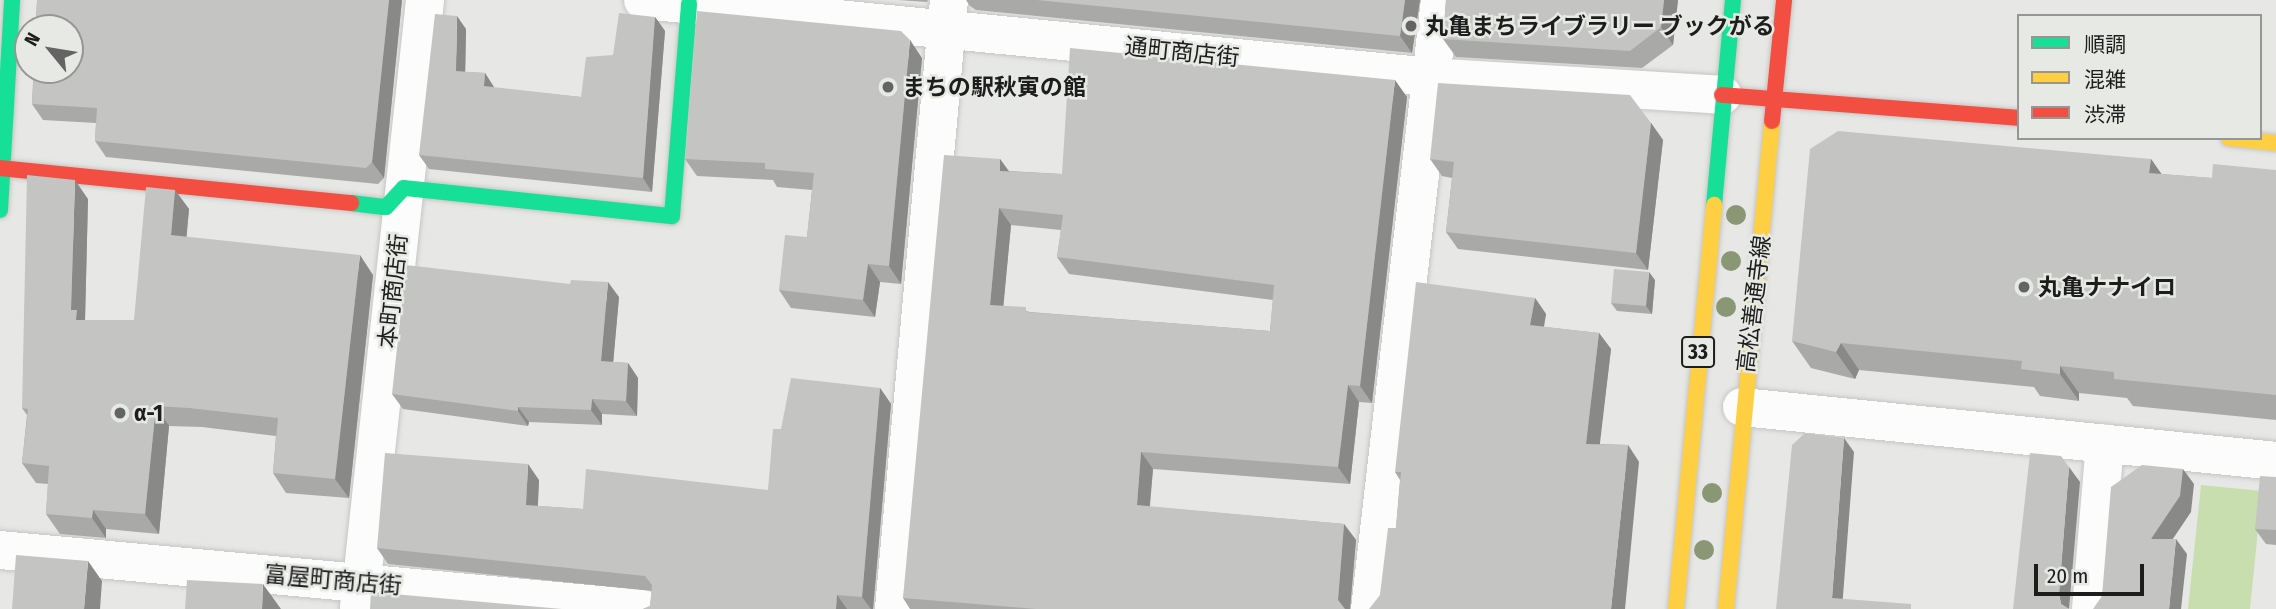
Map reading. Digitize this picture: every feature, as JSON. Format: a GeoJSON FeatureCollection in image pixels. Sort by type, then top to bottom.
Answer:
{"type":"FeatureCollection","features":[{"type":"Feature","properties":{"kind":"street"},"geometry":{"type":"LineString","coordinates":[[0,210],[12,0]]}},
{"type":"Feature","properties":{"kind":"street","name":"本町商店街"},"geometry":{"type":"LineString","coordinates":[[360,596],[425,0]]}},
{"type":"Feature","properties":{"kind":"street","name":"通町商店街"},"geometry":{"type":"LineString","coordinates":[[643,0],[948,15],[1431,77],[1722,95]]}},
{"type":"Feature","properties":{"kind":"street"},"geometry":{"type":"LineString","coordinates":[[1370,609],[1440,0]]}},
{"type":"Feature","properties":{"kind":"street","name":"33"},"geometry":{"type":"LineString","coordinates":[[1676,609],[1733,0]]}},
{"type":"Feature","properties":{"kind":"street","name":"高松善通寺線"},"geometry":{"type":"LineString","coordinates":[[1726,609],[1742,407],[1776,98],[1784,0]]}},
{"type":"Feature","properties":{"kind":"street"},"geometry":{"type":"LineString","coordinates":[[1,168],[386,207],[404,188],[672,216],[689,4]]}},
{"type":"Feature","properties":{"kind":"street"},"geometry":{"type":"LineString","coordinates":[[894,609],[948,15]]}},
{"type":"Feature","properties":{"kind":"street"},"geometry":{"type":"LineString","coordinates":[[1722,95],[2017,118]]}},
{"type":"Feature","properties":{"kind":"street"},"geometry":{"type":"LineString","coordinates":[[2248,140],[2276,143]]}},
{"type":"Feature","properties":{"kind":"street"},"geometry":{"type":"LineString","coordinates":[[1742,407],[2276,461]]}},
{"type":"Feature","properties":{"kind":"street"},"geometry":{"type":"LineString","coordinates":[[2091,609],[2105,444]]}},
{"type":"Feature","properties":{"kind":"street","name":"富屋町商店街"},"geometry":{"type":"LineString","coordinates":[[12,551],[360,596],[643,609]]}},
{"type":"Feature","properties":{"kind":"green space"},"geometry":{"type":"Polygon","coordinates":[[[2201,485],[2262,491],[2250,609],[2188,609],[2201,485]]]}},
{"type":"Feature","properties":{"kind":"building"},"geometry":{"type":"Polygon","coordinates":[[[37,0],[389,0],[372,162],[366,168],[95,141],[97,108],[32,104],[33,84],[84,84],[84,14],[36,14],[37,0]]]}},
{"type":"Feature","properties":{"kind":"building"},"geometry":{"type":"Polygon","coordinates":[[[1037,0],[1405,0],[1400,36],[1037,0]]]}},
{"type":"Feature","properties":{"kind":"building"},"geometry":{"type":"Polygon","coordinates":[[[1446,0],[1664,0],[1661,27],[1630,51],[1443,39],[1446,0]]]}},
{"type":"Feature","properties":{"kind":"building"},"geometry":{"type":"Polygon","coordinates":[[[697,11],[901,31],[910,40],[889,266],[868,264],[863,300],[779,290],[785,235],[807,237],[814,173],[765,169],[765,163],[685,159],[697,11]]]}},
{"type":"Feature","properties":{"kind":"building"},"geometry":{"type":"Polygon","coordinates":[[[619,13],[655,17],[643,178],[419,155],[435,14],[457,16],[456,71],[485,73],[484,86],[581,97],[586,57],[613,55],[619,13]]]}},
{"type":"Feature","properties":{"kind":"building"},"geometry":{"type":"Polygon","coordinates":[[[1070,48],[1395,80],[1360,386],[1348,385],[1338,467],[1141,452],[1137,505],[1344,524],[1338,600],[1345,609],[1036,609],[903,598],[944,155],[1000,159],[1000,171],[1062,174],[1070,48]],[[999,208],[990,305],[1026,307],[1026,312],[1270,331],[1274,285],[1057,257],[1063,215],[999,208]]]}},
{"type":"Feature","properties":{"kind":"building"},"geometry":{"type":"Polygon","coordinates":[[[1438,83],[1630,95],[1651,123],[1636,253],[1446,232],[1454,162],[1430,159],[1438,83]]]}},
{"type":"Feature","properties":{"kind":"building","name":"丸亀ナナイロ"},"geometry":{"type":"Polygon","coordinates":[[[1838,131],[2151,159],[2149,173],[2212,178],[2213,164],[2276,170],[2276,395],[2114,379],[2114,372],[2060,366],[2060,374],[2021,369],[2022,361],[1841,343],[1836,352],[1792,341],[1810,149],[1838,131]]]}},
{"type":"Feature","properties":{"kind":"building"},"geometry":{"type":"Polygon","coordinates":[[[27,175],[75,180],[71,310],[77,310],[76,320],[134,320],[146,187],[175,190],[171,235],[360,255],[335,479],[273,473],[278,418],[156,406],[145,514],[93,510],[92,518],[46,514],[49,466],[22,463],[28,409],[22,408],[27,175]]]}},
{"type":"Feature","properties":{"kind":"building"},"geometry":{"type":"Polygon","coordinates":[[[406,265],[570,284],[571,280],[608,282],[601,361],[628,363],[626,401],[592,399],[591,410],[518,407],[518,411],[392,394],[406,265]]]}},
{"type":"Feature","properties":{"kind":"building"},"geometry":{"type":"Polygon","coordinates":[[[1614,269],[1649,272],[1646,306],[1611,303],[1614,269]]]}},
{"type":"Feature","properties":{"kind":"building"},"geometry":{"type":"Polygon","coordinates":[[[1416,282],[1535,298],[1530,325],[1599,333],[1586,444],[1628,445],[1611,609],[1369,609],[1380,595],[1388,528],[1396,528],[1401,472],[1395,472],[1416,282]]]}},
{"type":"Feature","properties":{"kind":"building"},"geometry":{"type":"Polygon","coordinates":[[[791,378],[880,388],[862,597],[837,595],[836,609],[643,609],[650,606],[652,585],[645,576],[377,548],[385,453],[528,464],[526,505],[583,509],[586,469],[768,490],[773,429],[781,429],[791,378]]]}},
{"type":"Feature","properties":{"kind":"building"},"geometry":{"type":"Polygon","coordinates":[[[1805,433],[1844,438],[1832,598],[1911,604],[1911,609],[1776,609],[1792,445],[1805,433]]]}},
{"type":"Feature","properties":{"kind":"building"},"geometry":{"type":"Polygon","coordinates":[[[2030,453],[2061,456],[2069,467],[2059,593],[2061,604],[2069,609],[2013,609],[2030,453]]]}},
{"type":"Feature","properties":{"kind":"building"},"geometry":{"type":"Polygon","coordinates":[[[2142,465],[2183,469],[2180,496],[2151,539],[2176,539],[2169,609],[2093,609],[2102,596],[2111,487],[2142,465]]]}},
{"type":"Feature","properties":{"kind":"building"},"geometry":{"type":"Polygon","coordinates":[[[2260,476],[2276,477],[2276,530],[2255,529],[2260,476]]]}},
{"type":"Feature","properties":{"kind":"building"},"geometry":{"type":"Polygon","coordinates":[[[16,555],[88,561],[84,609],[12,609],[16,555]]]}},
{"type":"Feature","properties":{"kind":"building"},"geometry":{"type":"Polygon","coordinates":[[[187,580],[263,584],[262,609],[185,609],[187,580]]]}},
{"type":"Feature","properties":{"kind":"building"},"geometry":{"type":"Polygon","coordinates":[[[371,592],[562,609],[370,609],[371,592]]]}},
{"type":"Feature","properties":{"kind":"traffic: fast"},"geometry":{"type":"LineString","coordinates":[[0,210],[12,0]]}},
{"type":"Feature","properties":{"kind":"traffic: fast"},"geometry":{"type":"LineString","coordinates":[[1714,205],[1733,0]]}},
{"type":"Feature","properties":{"kind":"traffic: fast"},"geometry":{"type":"LineString","coordinates":[[351,203],[386,207],[404,188],[672,216],[689,4]]}},
{"type":"Feature","properties":{"kind":"traffic: slow"},"geometry":{"type":"LineString","coordinates":[[1726,609],[1772,121]]}},
{"type":"Feature","properties":{"kind":"traffic: slow"},"geometry":{"type":"LineString","coordinates":[[2248,140],[2276,143]]}},
{"type":"Feature","properties":{"kind":"traffic: slow"},"geometry":{"type":"LineString","coordinates":[[1676,609],[1714,205]]}},
{"type":"Feature","properties":{"kind":"traffic: jam"},"geometry":{"type":"LineString","coordinates":[[1772,121],[1784,0]]}},
{"type":"Feature","properties":{"kind":"traffic: jam"},"geometry":{"type":"LineString","coordinates":[[1722,95],[2017,118]]}},
{"type":"Feature","properties":{"kind":"traffic: jam"},"geometry":{"type":"LineString","coordinates":[[0,168],[351,203]]}},
{"type":"Feature","properties":{"kind":"place","name":"丸亀まちライブラリー ブックがる"},"geometry":{"type":"Point","coordinates":[1411,26]}},
{"type":"Feature","properties":{"kind":"place","name":"まちの駅秋寅の館"},"geometry":{"type":"Point","coordinates":[888,87]}},
{"type":"Feature","properties":{"kind":"place","name":"丸亀ナナイロ"},"geometry":{"type":"Point","coordinates":[2024,287]}},
{"type":"Feature","properties":{"kind":"place","name":"α-1"},"geometry":{"type":"Point","coordinates":[120,413]}}]}
